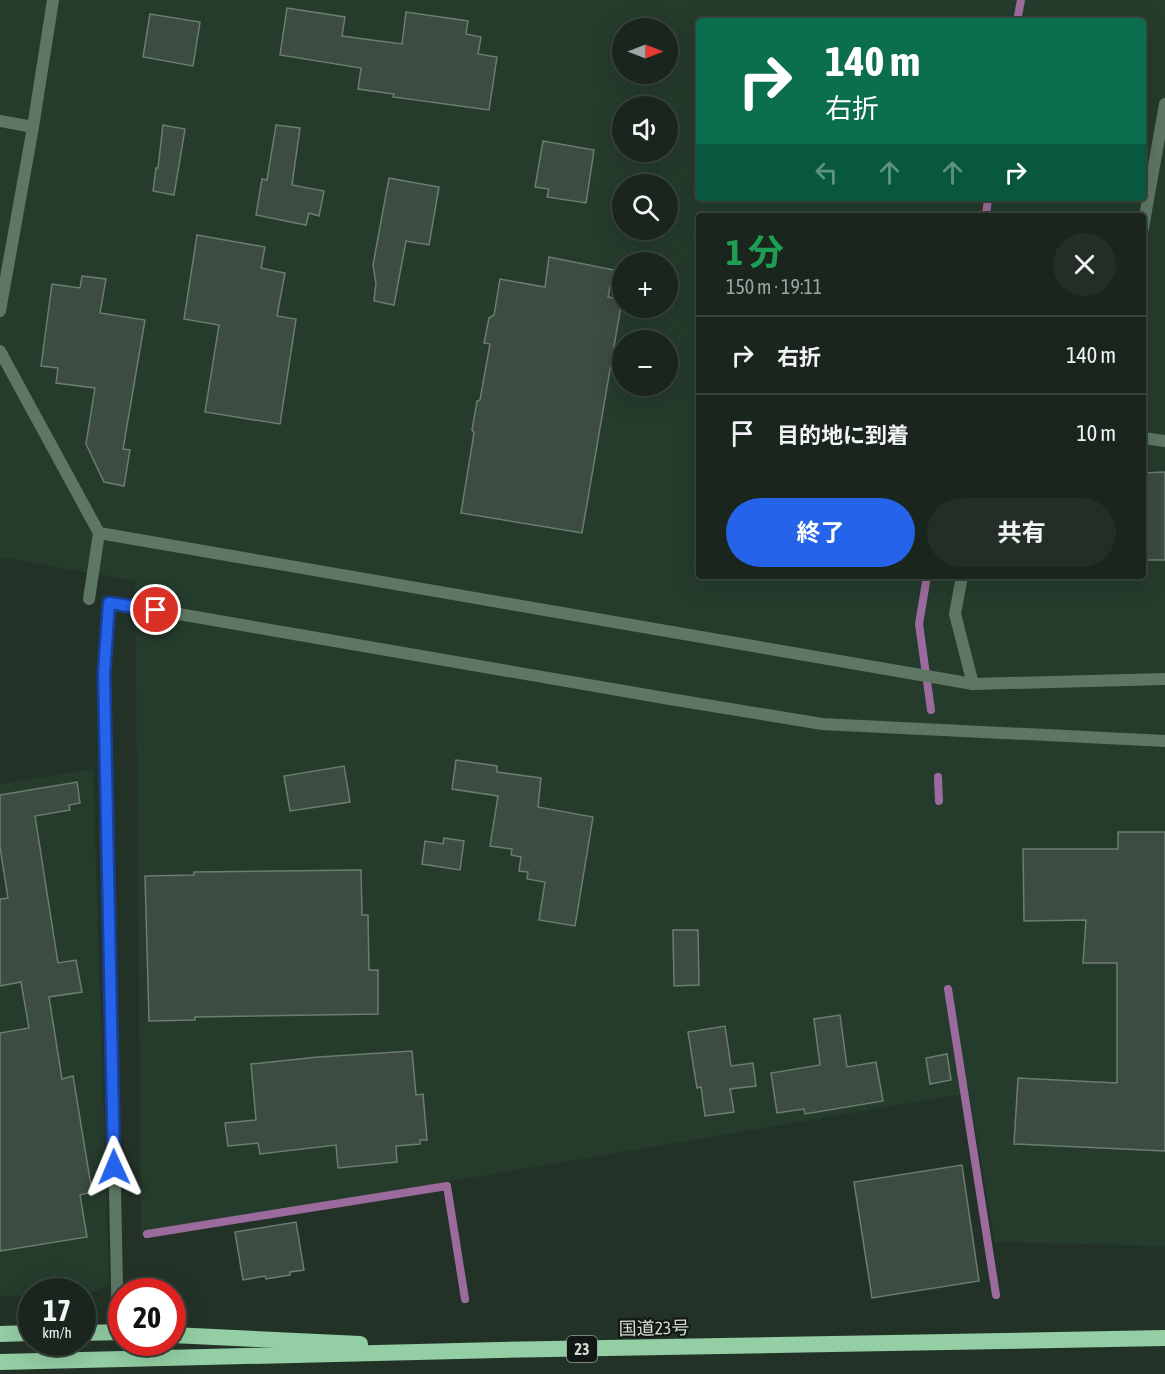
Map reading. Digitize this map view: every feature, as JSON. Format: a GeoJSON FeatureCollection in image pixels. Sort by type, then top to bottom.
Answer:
{"type":"FeatureCollection","features":[{"type":"Feature","properties":{"kind":"highway"},"geometry":{"type":"LineString","coordinates":[[0,1334],[18,1333]]}},
{"type":"Feature","properties":{"kind":"highway"},"geometry":{"type":"LineString","coordinates":[[186,1336],[499,1350]]}},
{"type":"Feature","properties":{"kind":"highway","name":"国道23号"},"geometry":{"type":"LineString","coordinates":[[0,1362],[1165,1338]]}},
{"type":"Feature","properties":{"kind":"lane"},"geometry":{"type":"LineString","coordinates":[[0,311],[53,0]]}},
{"type":"Feature","properties":{"kind":"lane"},"geometry":{"type":"LineString","coordinates":[[1146,213],[1165,104]]}},
{"type":"Feature","properties":{"kind":"lane"},"geometry":{"type":"LineString","coordinates":[[0,121],[33,127]]}},
{"type":"Feature","properties":{"kind":"lane"},"geometry":{"type":"LineString","coordinates":[[0,351],[99,533],[89,599]]}},
{"type":"Feature","properties":{"kind":"lane"},"geometry":{"type":"LineString","coordinates":[[1146,438],[1165,441]]}},
{"type":"Feature","properties":{"kind":"lane"},"geometry":{"type":"LineString","coordinates":[[99,533],[973,684],[1165,679]]}},
{"type":"Feature","properties":{"kind":"lane"},"geometry":{"type":"LineString","coordinates":[[961,579],[955,614],[973,684]]}},
{"type":"Feature","properties":{"kind":"lane"},"geometry":{"type":"LineString","coordinates":[[119,1278],[104,673],[109,603],[822,724],[1165,741]]}},
{"type":"Feature","properties":{"kind":"shaded area"},"geometry":{"type":"Polygon","coordinates":[[[0,0],[1165,0],[1165,1246],[995,1242],[969,1093],[141,1234],[135,581],[0,557],[0,0]]]}},
{"type":"Feature","properties":{"kind":"shaded area"},"geometry":{"type":"Polygon","coordinates":[[[93,769],[109,1278],[108,1285],[96,1291],[96,1278],[18,1278],[18,1296],[0,1296],[0,784],[93,769]]]}},
{"type":"Feature","properties":{"kind":"building"},"geometry":{"type":"Polygon","coordinates":[[[287,8],[345,17],[342,36],[402,44],[406,12],[468,21],[466,34],[481,37],[478,54],[497,57],[489,110],[393,97],[394,94],[358,89],[361,68],[280,55],[287,8]]]}},
{"type":"Feature","properties":{"kind":"building"},"geometry":{"type":"Polygon","coordinates":[[[150,14],[200,22],[193,66],[143,57],[150,14]]]}},
{"type":"Feature","properties":{"kind":"building"},"geometry":{"type":"Polygon","coordinates":[[[163,125],[185,129],[174,195],[153,191],[163,125]]]}},
{"type":"Feature","properties":{"kind":"building"},"geometry":{"type":"Polygon","coordinates":[[[276,125],[300,128],[292,185],[324,191],[319,216],[309,213],[306,225],[256,215],[262,179],[267,180],[276,125]]]}},
{"type":"Feature","properties":{"kind":"building"},"geometry":{"type":"Polygon","coordinates":[[[543,141],[594,150],[586,203],[547,197],[549,189],[535,187],[543,141]]]}},
{"type":"Feature","properties":{"kind":"building"},"geometry":{"type":"Polygon","coordinates":[[[389,178],[439,187],[429,245],[406,241],[394,305],[374,301],[376,283],[373,265],[389,178]]]}},
{"type":"Feature","properties":{"kind":"building"},"geometry":{"type":"Polygon","coordinates":[[[197,235],[265,247],[261,268],[285,273],[277,316],[296,319],[280,424],[205,412],[219,325],[184,319],[197,235]]]}},
{"type":"Feature","properties":{"kind":"building"},"geometry":{"type":"Polygon","coordinates":[[[549,257],[612,270],[608,297],[612,298],[612,318],[619,318],[617,330],[612,330],[612,358],[582,533],[461,513],[474,433],[472,430],[490,344],[484,343],[489,318],[494,315],[500,279],[545,287],[549,257]]]}},
{"type":"Feature","properties":{"kind":"building"},"geometry":{"type":"Polygon","coordinates":[[[82,276],[106,279],[100,313],[145,320],[123,449],[130,450],[124,486],[104,482],[86,444],[95,388],[56,383],[58,368],[41,366],[52,284],[80,288],[82,276]]]}},
{"type":"Feature","properties":{"kind":"building"},"geometry":{"type":"Polygon","coordinates":[[[1165,472],[1165,560],[1146,560],[1146,473],[1165,472]]]}},
{"type":"Feature","properties":{"kind":"building"},"geometry":{"type":"Polygon","coordinates":[[[456,760],[497,766],[497,772],[541,778],[538,807],[593,817],[575,926],[539,920],[545,882],[527,879],[528,872],[519,871],[521,857],[511,855],[512,849],[490,846],[498,796],[452,789],[456,760]]]}},
{"type":"Feature","properties":{"kind":"building"},"geometry":{"type":"Polygon","coordinates":[[[344,766],[350,802],[290,811],[284,776],[344,766]]]}},
{"type":"Feature","properties":{"kind":"building"},"geometry":{"type":"Polygon","coordinates":[[[77,782],[80,803],[69,805],[70,810],[35,816],[58,963],[76,960],[82,992],[49,997],[62,1079],[73,1076],[92,1192],[80,1195],[87,1237],[0,1251],[0,1033],[29,1028],[21,982],[0,986],[0,899],[8,898],[0,847],[0,795],[77,782]]]}},
{"type":"Feature","properties":{"kind":"building"},"geometry":{"type":"Polygon","coordinates":[[[1118,832],[1165,832],[1165,1151],[1014,1144],[1018,1078],[1117,1083],[1117,963],[1083,963],[1086,920],[1024,921],[1023,849],[1118,849],[1118,832]]]}},
{"type":"Feature","properties":{"kind":"building"},"geometry":{"type":"Polygon","coordinates":[[[444,838],[464,841],[460,870],[422,864],[425,841],[443,844],[444,838]]]}},
{"type":"Feature","properties":{"kind":"building"},"geometry":{"type":"Polygon","coordinates":[[[361,870],[362,915],[368,915],[369,970],[378,970],[378,1014],[195,1017],[195,1020],[149,1021],[145,876],[194,875],[194,872],[361,870]]]}},
{"type":"Feature","properties":{"kind":"building"},"geometry":{"type":"Polygon","coordinates":[[[673,930],[698,930],[699,985],[674,986],[673,930]]]}},
{"type":"Feature","properties":{"kind":"building"},"geometry":{"type":"Polygon","coordinates":[[[840,1015],[847,1067],[876,1062],[883,1101],[805,1114],[804,1109],[777,1113],[771,1073],[820,1065],[814,1019],[840,1015]]]}},
{"type":"Feature","properties":{"kind":"building"},"geometry":{"type":"Polygon","coordinates":[[[725,1026],[731,1066],[753,1063],[756,1086],[730,1089],[734,1112],[705,1116],[701,1087],[697,1088],[688,1032],[725,1026]]]}},
{"type":"Feature","properties":{"kind":"building"},"geometry":{"type":"Polygon","coordinates":[[[412,1051],[416,1095],[423,1094],[427,1140],[420,1140],[420,1144],[396,1146],[397,1162],[338,1168],[336,1145],[260,1154],[258,1143],[228,1146],[225,1123],[256,1120],[251,1064],[412,1051]]]}},
{"type":"Feature","properties":{"kind":"building"},"geometry":{"type":"Polygon","coordinates":[[[947,1054],[951,1080],[930,1084],[926,1058],[947,1054]]]}},
{"type":"Feature","properties":{"kind":"building"},"geometry":{"type":"Polygon","coordinates":[[[962,1165],[979,1281],[872,1298],[854,1182],[962,1165]]]}},
{"type":"Feature","properties":{"kind":"building"},"geometry":{"type":"Polygon","coordinates":[[[296,1222],[304,1270],[266,1279],[265,1276],[243,1280],[235,1232],[296,1222]]]}},
{"type":"Feature","properties":{"kind":"waterway"},"geometry":{"type":"LineString","coordinates":[[1018,18],[1021,0]]}},
{"type":"Feature","properties":{"kind":"waterway"},"geometry":{"type":"LineString","coordinates":[[986,213],[988,201]]}},
{"type":"Feature","properties":{"kind":"waterway"},"geometry":{"type":"LineString","coordinates":[[926,579],[919,624],[931,710]]}},
{"type":"Feature","properties":{"kind":"waterway"},"geometry":{"type":"LineString","coordinates":[[938,777],[939,801]]}},
{"type":"Feature","properties":{"kind":"waterway"},"geometry":{"type":"LineString","coordinates":[[948,989],[996,1295]]}},
{"type":"Feature","properties":{"kind":"waterway"},"geometry":{"type":"LineString","coordinates":[[147,1234],[447,1186],[465,1299]]}},
{"type":"Feature","properties":{"kind":"route"},"geometry":{"type":"LineString","coordinates":[[114,1167],[104,673],[109,603],[156,610]]}}]}
